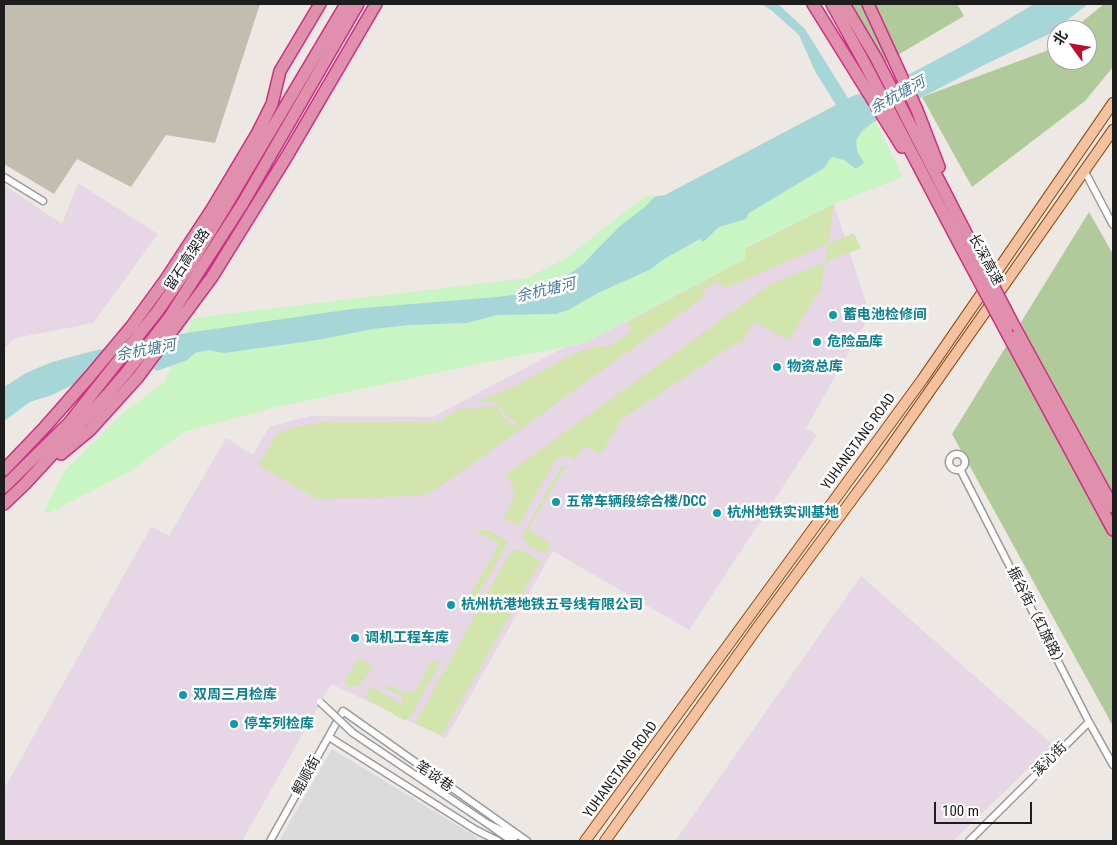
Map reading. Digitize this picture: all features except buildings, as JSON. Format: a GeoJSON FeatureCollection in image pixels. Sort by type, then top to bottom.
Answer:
{"type":"FeatureCollection","features":[{"type":"Feature","properties":{"kind":"highway"},"geometry":{"type":"LineString","coordinates":[[4,470],[52,420],[131,327],[166,279],[212,209],[258,132],[272,104],[280,71],[320,4]]}},
{"type":"Feature","properties":{"kind":"highway","name":"留石高架路"},"geometry":{"type":"LineString","coordinates":[[4,487],[69,423],[157,312],[190,265],[346,4]]}},
{"type":"Feature","properties":{"kind":"highway","name":"留石高架路"},"geometry":{"type":"LineString","coordinates":[[4,504],[26,484],[126,373],[168,318],[243,203],[358,4]]}},
{"type":"Feature","properties":{"kind":"highway"},"geometry":{"type":"LineString","coordinates":[[26,484],[90,430],[138,377],[212,277],[287,156],[376,4]]}},
{"type":"Feature","properties":{"kind":"highway"},"geometry":{"type":"LineString","coordinates":[[813,4],[884,118],[958,229]]}},
{"type":"Feature","properties":{"kind":"highway","name":"长深高速"},"geometry":{"type":"LineString","coordinates":[[832,4],[874,68]]}},
{"type":"Feature","properties":{"kind":"highway","name":"长深高速"},"geometry":{"type":"LineString","coordinates":[[844,4],[874,68],[1011,329],[1113,530]]}},
{"type":"Feature","properties":{"kind":"highway"},"geometry":{"type":"LineString","coordinates":[[868,4],[914,104],[958,229]]}},
{"type":"Feature","properties":{"kind":"highway","name":"长深高速"},"geometry":{"type":"LineString","coordinates":[[1011,329],[1113,507]]}},
{"type":"Feature","properties":{"kind":"main road","name":"YUHANGTANG ROAD"},"geometry":{"type":"LineString","coordinates":[[586,841],[922,380],[1113,103]]}},
{"type":"Feature","properties":{"kind":"main road","name":"YUHANGTANG ROAD"},"geometry":{"type":"LineString","coordinates":[[605,841],[760,624],[882,459],[1113,130]]}},
{"type":"Feature","properties":{"kind":"street"},"geometry":{"type":"LineString","coordinates":[[1084,170],[1113,225]]}},
{"type":"Feature","properties":{"kind":"street"},"geometry":{"type":"LineString","coordinates":[[4,177],[43,201]]}},
{"type":"Feature","properties":{"kind":"street","name":"振谷街（红旗路）"},"geometry":{"type":"LineString","coordinates":[[960,469],[1089,722],[1113,765]]}},
{"type":"Feature","properties":{"kind":"street","name":"笔谈巷"},"geometry":{"type":"LineString","coordinates":[[320,702],[353,733],[512,841]]}},
{"type":"Feature","properties":{"kind":"street","name":"笔谈巷"},"geometry":{"type":"LineString","coordinates":[[342,711],[525,841]]}},
{"type":"Feature","properties":{"kind":"street","name":"鲲顺街"},"geometry":{"type":"LineString","coordinates":[[270,841],[342,711]]}},
{"type":"Feature","properties":{"kind":"street","name":"溪沁街"},"geometry":{"type":"LineString","coordinates":[[969,841],[1089,722]]}},
{"type":"Feature","properties":{"kind":"street","name":"笔谈巷"},"geometry":{"type":"LineString","coordinates":[[329,737],[476,830],[498,841]]}},
{"type":"Feature","properties":{"kind":"street","name":"笔谈巷"},"geometry":{"type":"LineString","coordinates":[[488,824],[525,841]]}},
{"type":"Feature","properties":{"kind":"shaded area"},"geometry":{"type":"Polygon","coordinates":[[[4,4],[260,4],[215,143],[166,135],[131,187],[77,159],[54,194],[4,164],[4,4]]]}},
{"type":"Feature","properties":{"kind":"shaded area"},"geometry":{"type":"Polygon","coordinates":[[[78,183],[158,234],[93,323],[16,338],[4,348],[4,185],[62,224],[78,183]]]}},
{"type":"Feature","properties":{"kind":"shaded area"},"geometry":{"type":"Polygon","coordinates":[[[834,204],[870,315],[806,428],[817,435],[689,630],[553,551],[446,738],[331,684],[242,841],[4,841],[4,789],[151,527],[169,536],[226,438],[253,455],[269,427],[310,416],[433,417],[563,348],[585,343],[745,259],[746,248],[834,204]]]}},
{"type":"Feature","properties":{"kind":"shaded area"},"geometry":{"type":"Polygon","coordinates":[[[861,576],[1053,745],[953,841],[675,841],[861,576]]]}},
{"type":"Feature","properties":{"kind":"shaded area"},"geometry":{"type":"Polygon","coordinates":[[[332,749],[478,838],[476,841],[279,841],[332,749]]]}},
{"type":"Feature","properties":{"kind":"green space"},"geometry":{"type":"Polygon","coordinates":[[[846,4],[957,4],[964,16],[879,66],[846,4]]]}},
{"type":"Feature","properties":{"kind":"green space"},"geometry":{"type":"Polygon","coordinates":[[[1104,4],[1113,4],[1113,67],[1085,101],[972,187],[922,97],[1047,50],[1047,70],[1097,70],[1097,20],[1084,20],[1104,4]]]}},
{"type":"Feature","properties":{"kind":"green space"},"geometry":{"type":"Polygon","coordinates":[[[861,92],[903,177],[834,204],[746,247],[745,259],[585,343],[272,408],[184,432],[129,472],[49,513],[44,511],[64,471],[124,412],[164,383],[193,318],[527,278],[565,259],[645,196],[665,195],[861,92]]]}},
{"type":"Feature","properties":{"kind":"green space"},"geometry":{"type":"Polygon","coordinates":[[[834,204],[828,244],[725,288],[718,282],[702,290],[705,296],[464,470],[426,494],[317,499],[258,465],[277,433],[300,426],[324,422],[437,422],[463,407],[473,409],[490,406],[496,407],[507,421],[514,425],[518,422],[509,418],[495,403],[486,401],[473,403],[511,388],[575,353],[598,346],[608,347],[631,332],[628,322],[745,259],[746,248],[834,204]]]}},
{"type":"Feature","properties":{"kind":"green space"},"geometry":{"type":"Polygon","coordinates":[[[1089,212],[1113,254],[1113,726],[952,434],[1089,212]]]}},
{"type":"Feature","properties":{"kind":"green space"},"geometry":{"type":"Polygon","coordinates":[[[854,233],[861,248],[825,262],[828,244],[854,233]]]}},
{"type":"Feature","properties":{"kind":"green space"},"geometry":{"type":"Polygon","coordinates":[[[825,262],[821,288],[789,340],[760,325],[758,321],[752,325],[741,343],[736,343],[623,418],[600,455],[584,445],[575,460],[568,456],[560,457],[555,461],[518,526],[503,517],[515,496],[511,487],[513,485],[505,475],[771,284],[825,262]]]}},
{"type":"Feature","properties":{"kind":"green space"},"geometry":{"type":"Polygon","coordinates":[[[564,465],[566,466],[528,529],[551,544],[545,554],[528,545],[522,536],[560,468],[564,465]]]}},
{"type":"Feature","properties":{"kind":"green space"},"geometry":{"type":"Polygon","coordinates":[[[474,530],[488,530],[508,543],[473,603],[467,600],[499,544],[474,530]]]}},
{"type":"Feature","properties":{"kind":"green space"},"geometry":{"type":"Polygon","coordinates":[[[514,550],[522,550],[541,561],[442,735],[415,724],[509,554],[514,550]]]}},
{"type":"Feature","properties":{"kind":"green space"},"geometry":{"type":"Polygon","coordinates":[[[359,658],[373,666],[360,685],[349,687],[345,684],[359,658]]]}},
{"type":"Feature","properties":{"kind":"green space"},"geometry":{"type":"Polygon","coordinates":[[[432,660],[440,663],[410,717],[406,720],[365,697],[371,687],[401,704],[404,698],[385,688],[388,684],[406,694],[410,689],[415,692],[432,660]]]}},
{"type":"Feature","properties":{"kind":"water","name":"余杭塘河"},"geometry":{"type":"Polygon","coordinates":[[[761,4],[778,4],[805,29],[848,98],[904,77],[968,43],[1034,4],[1088,4],[1067,20],[1047,20],[1047,35],[872,123],[862,131],[856,141],[857,151],[864,163],[856,169],[844,160],[832,157],[824,168],[749,213],[746,219],[719,227],[703,242],[700,239],[664,259],[651,269],[598,293],[568,310],[556,314],[497,315],[467,323],[409,325],[373,329],[317,340],[224,353],[209,350],[195,353],[187,360],[157,371],[147,364],[128,361],[112,365],[102,377],[78,382],[52,395],[30,402],[4,421],[4,387],[26,373],[52,362],[89,352],[131,342],[352,309],[529,293],[562,279],[582,265],[620,226],[645,207],[654,197],[665,195],[836,105],[815,71],[799,35],[771,10],[761,4]]]}},
{"type":"Feature","properties":{"kind":"place","name":"蓄电池检修间"},"geometry":{"type":"Point","coordinates":[833,315]}},
{"type":"Feature","properties":{"kind":"place","name":"危险品库"},"geometry":{"type":"Point","coordinates":[817,342]}},
{"type":"Feature","properties":{"kind":"place","name":"物资总库"},"geometry":{"type":"Point","coordinates":[777,367]}},
{"type":"Feature","properties":{"kind":"place","name":"五常车辆段综合楼/DCC"},"geometry":{"type":"Point","coordinates":[556,502]}},
{"type":"Feature","properties":{"kind":"place","name":"杭州地铁实训基地"},"geometry":{"type":"Point","coordinates":[717,513]}},
{"type":"Feature","properties":{"kind":"place","name":"杭州杭港地铁五号线有限公司"},"geometry":{"type":"Point","coordinates":[451,605]}},
{"type":"Feature","properties":{"kind":"place","name":"调机工程车库"},"geometry":{"type":"Point","coordinates":[355,638]}},
{"type":"Feature","properties":{"kind":"place","name":"双周三月检库"},"geometry":{"type":"Point","coordinates":[183,695]}},
{"type":"Feature","properties":{"kind":"place","name":"停车列检库"},"geometry":{"type":"Point","coordinates":[234,724]}}]}
